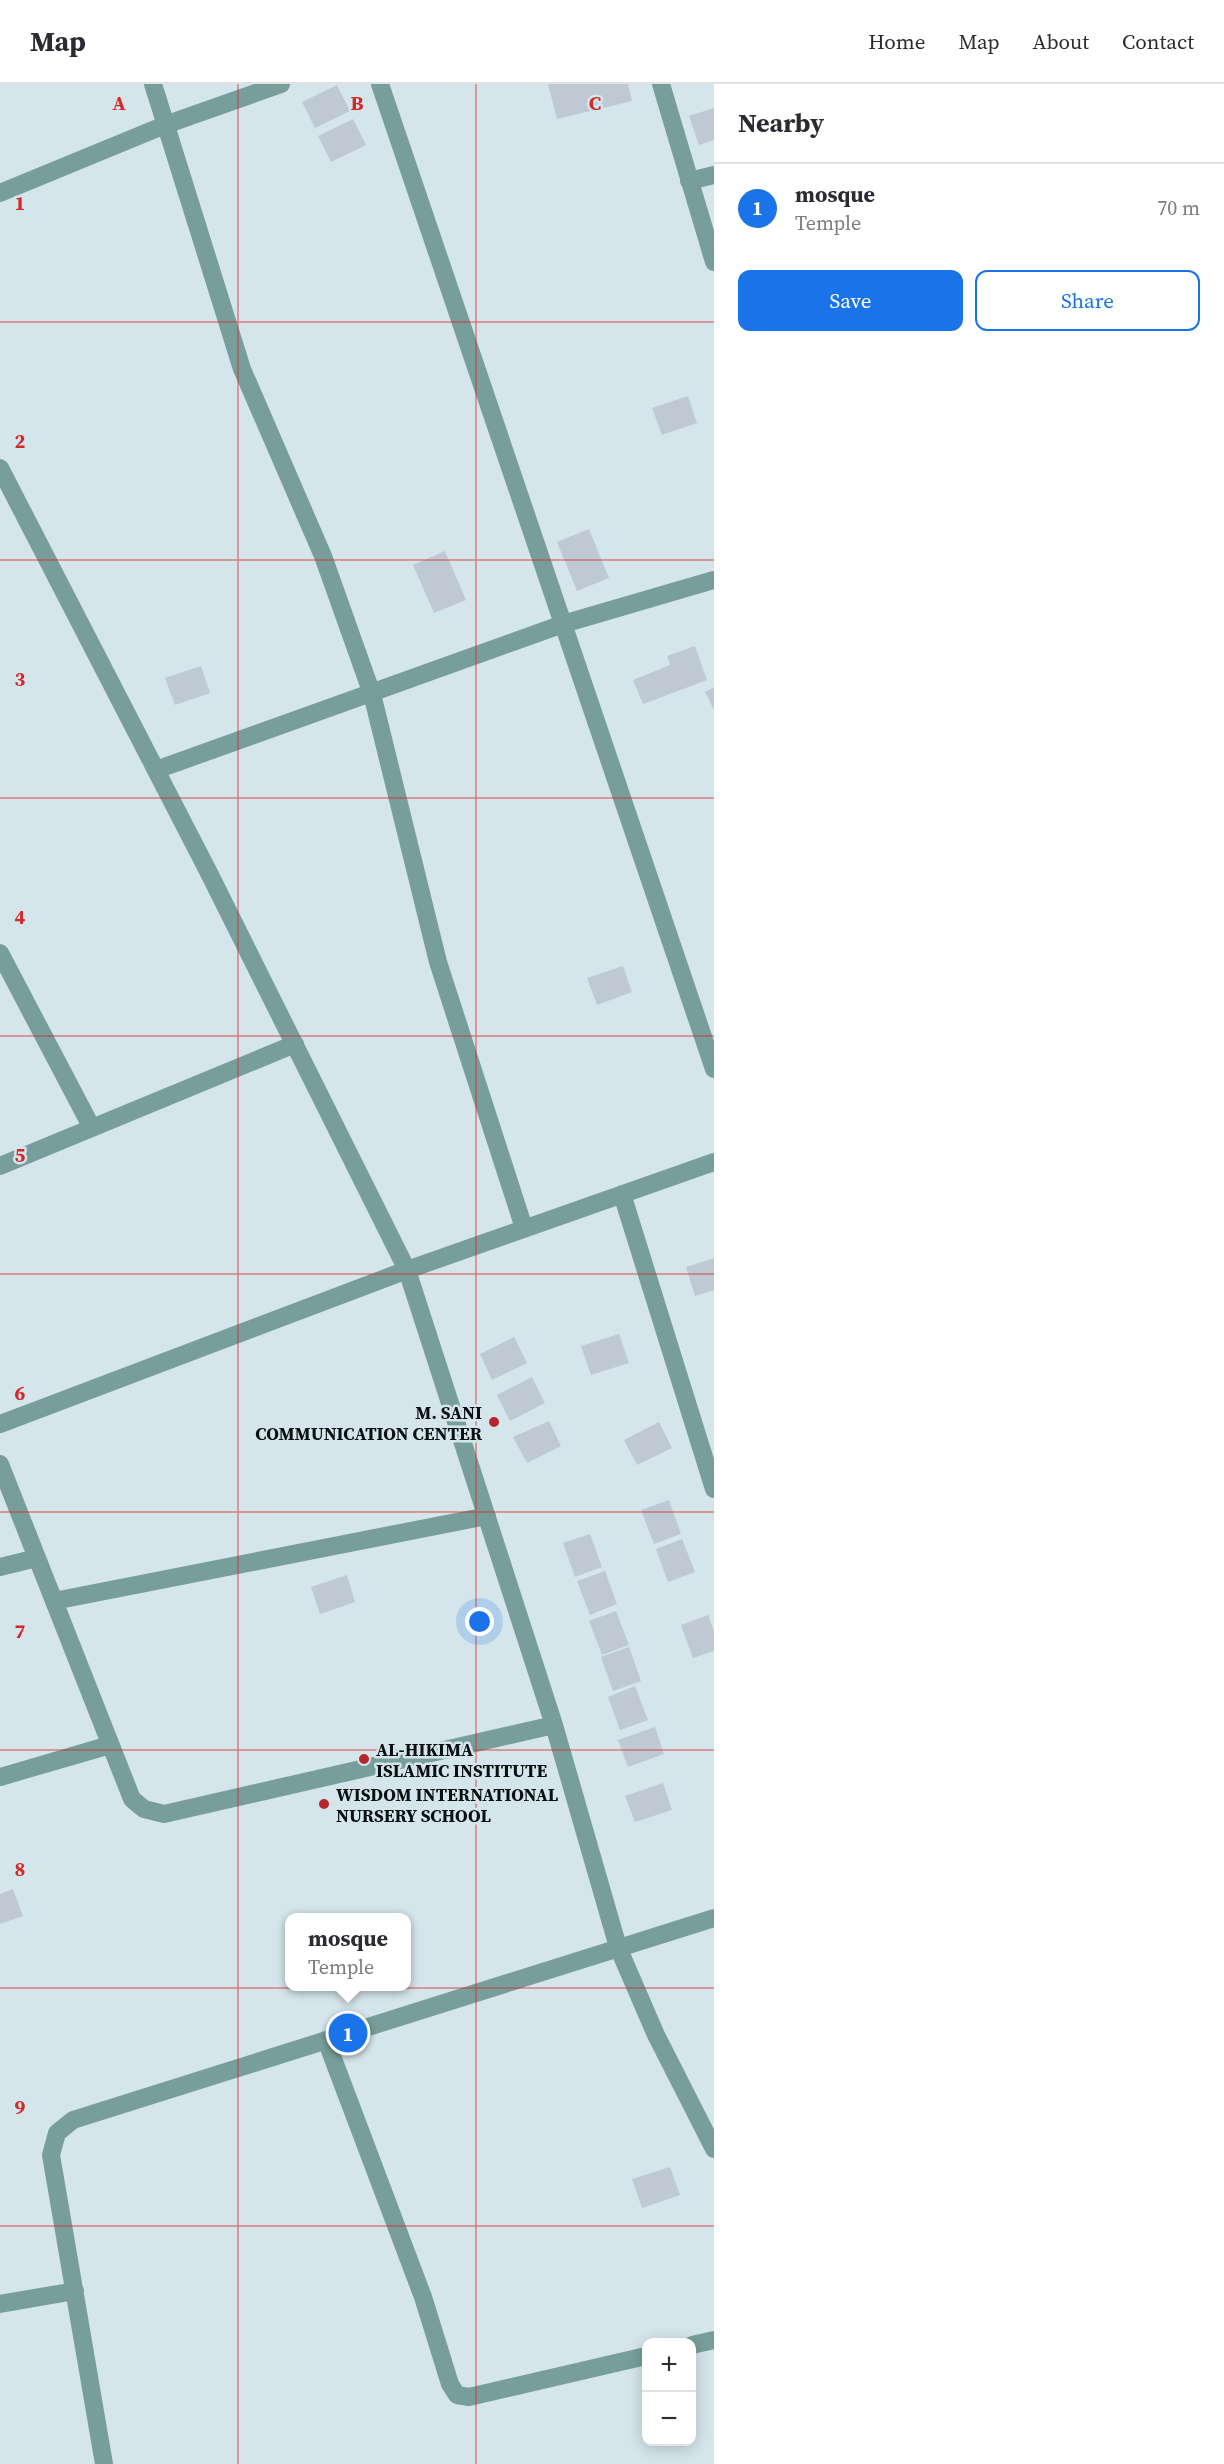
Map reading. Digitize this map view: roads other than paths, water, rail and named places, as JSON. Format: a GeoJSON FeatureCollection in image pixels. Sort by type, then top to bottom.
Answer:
{"type":"FeatureCollection","features":[{"type":"Feature","properties":{"kind":"street"},"geometry":{"type":"LineString","coordinates":[[153,84],[242,369],[324,556],[372,694],[438,962],[524,1228]]}},
{"type":"Feature","properties":{"kind":"street"},"geometry":{"type":"LineString","coordinates":[[0,193],[165,125],[281,84]]}},
{"type":"Feature","properties":{"kind":"street"},"geometry":{"type":"LineString","coordinates":[[380,84],[714,1069]]}},
{"type":"Feature","properties":{"kind":"street"},"geometry":{"type":"LineString","coordinates":[[661,84],[714,262]]}},
{"type":"Feature","properties":{"kind":"street"},"geometry":{"type":"LineString","coordinates":[[689,181],[714,175]]}},
{"type":"Feature","properties":{"kind":"street"},"geometry":{"type":"LineString","coordinates":[[0,468],[156,770],[407,1270],[554,1725],[618,1947],[656,2035],[714,2149]]}},
{"type":"Feature","properties":{"kind":"street"},"geometry":{"type":"LineString","coordinates":[[156,770],[563,624],[714,580]]}},
{"type":"Feature","properties":{"kind":"street"},"geometry":{"type":"LineString","coordinates":[[0,953],[92,1128]]}},
{"type":"Feature","properties":{"kind":"street"},"geometry":{"type":"LineString","coordinates":[[0,1166],[295,1044]]}},
{"type":"Feature","properties":{"kind":"street"},"geometry":{"type":"LineString","coordinates":[[0,1425],[407,1270],[714,1162]]}},
{"type":"Feature","properties":{"kind":"street"},"geometry":{"type":"LineString","coordinates":[[622,1194],[714,1489]]}},
{"type":"Feature","properties":{"kind":"street"},"geometry":{"type":"LineString","coordinates":[[0,1464],[132,1799],[144,1809],[164,1814],[554,1725]]}},
{"type":"Feature","properties":{"kind":"street"},"geometry":{"type":"LineString","coordinates":[[54,1601],[487,1516]]}},
{"type":"Feature","properties":{"kind":"street"},"geometry":{"type":"LineString","coordinates":[[0,1567],[37,1558]]}},
{"type":"Feature","properties":{"kind":"street"},"geometry":{"type":"LineString","coordinates":[[0,1777],[110,1745]]}},
{"type":"Feature","properties":{"kind":"street"},"geometry":{"type":"LineString","coordinates":[[104,2464],[51,2155],[57,2133],[73,2120],[714,1918]]}},
{"type":"Feature","properties":{"kind":"street"},"geometry":{"type":"LineString","coordinates":[[326,2040],[423,2297],[450,2384],[457,2395],[469,2397],[642,2357]]}},
{"type":"Feature","properties":{"kind":"street"},"geometry":{"type":"LineString","coordinates":[[0,2304],[75,2292]]}},
{"type":"Feature","properties":{"kind":"street"},"geometry":{"type":"LineString","coordinates":[[696,2345],[714,2340]]}},
{"type":"Feature","properties":{"kind":"place","name":"M. SANI COMMUNICATION CENTER"},"geometry":{"type":"Point","coordinates":[494,1422]}},
{"type":"Feature","properties":{"kind":"place","name":"AL-HIKIMA ISLAMIC INSTITUTE"},"geometry":{"type":"Point","coordinates":[364,1759]}},
{"type":"Feature","properties":{"kind":"place","name":"WISDOM INTERNATIONAL NURSERY SCHOOL"},"geometry":{"type":"Point","coordinates":[324,1804]}},
{"type":"Feature","properties":{"kind":"place","name":"mosque"},"geometry":{"type":"Point","coordinates":[348,2033]}}]}
